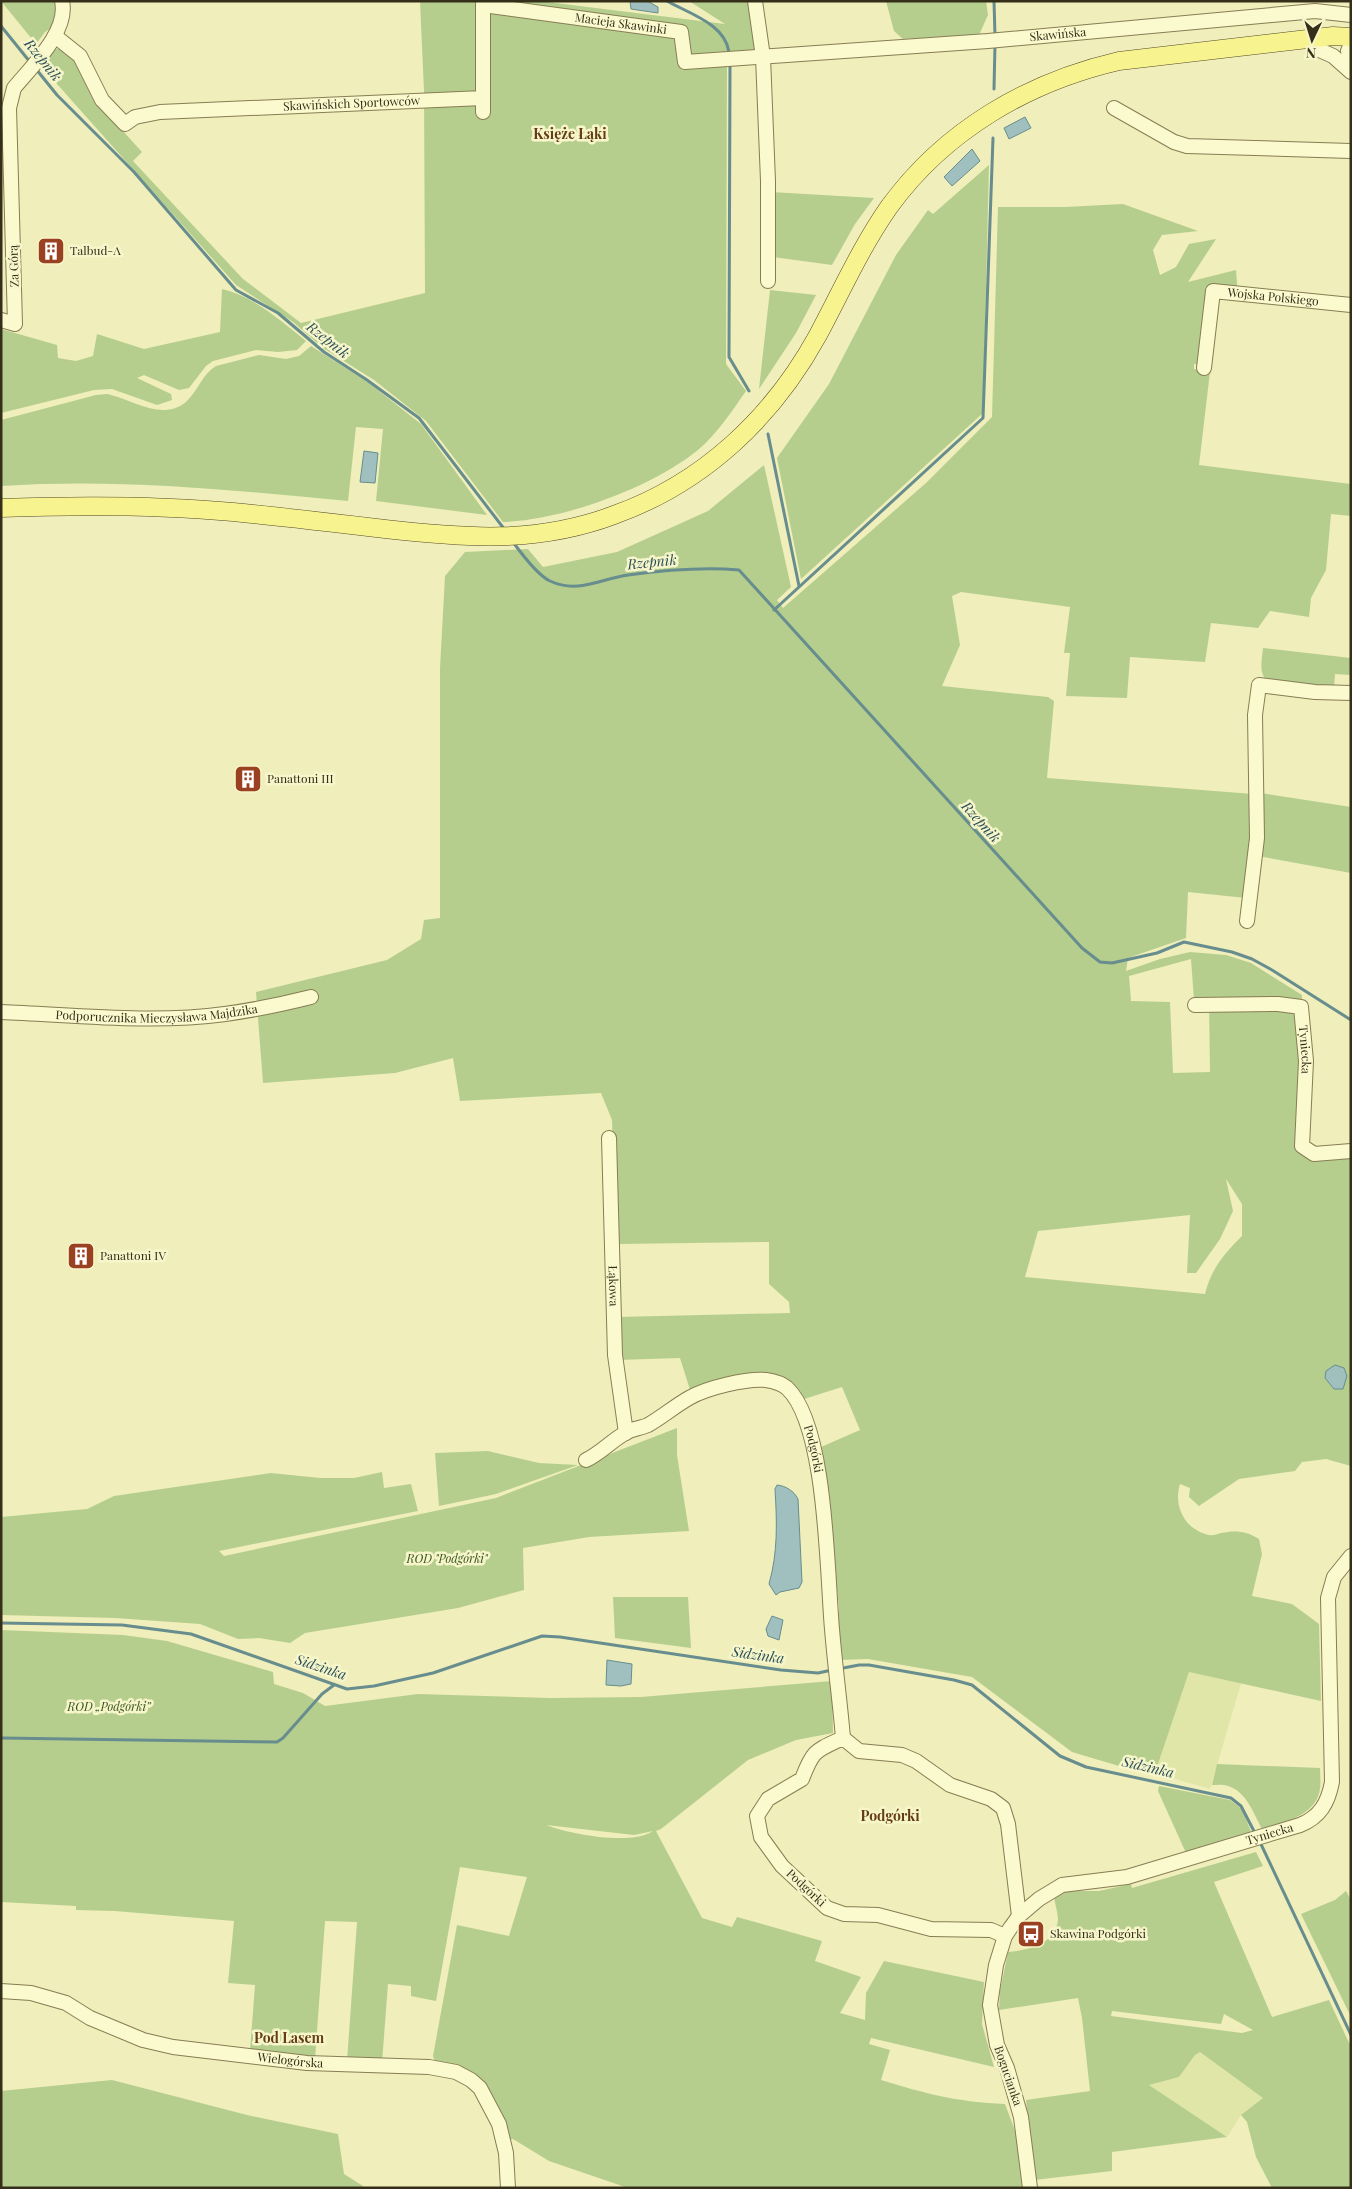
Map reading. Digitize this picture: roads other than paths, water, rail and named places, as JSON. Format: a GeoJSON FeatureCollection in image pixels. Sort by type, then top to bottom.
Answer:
{"type":"FeatureCollection","features":[{"type":"Feature","properties":{"kind":"main road"},"geometry":{"type":"LineString","coordinates":[[1,508],[140,506],[233,512],[409,532],[494,538],[573,528],[600,520],[637,507],[665,493],[705,468],[739,439],[765,412],[793,377],[860,255],[890,207],[919,171],[934,156],[982,117],[1052,81],[1085,69],[1119,62],[1333,36],[1351,38]]}},
{"type":"Feature","properties":{"kind":"main road"},"geometry":{"type":"LineString","coordinates":[[1191,53],[1270,53],[1335,46],[1351,38]]}},
{"type":"Feature","properties":{"kind":"street","name":"Za Górą"},"geometry":{"type":"LineString","coordinates":[[1,320],[15,324],[9,108],[14,88],[60,28],[63,16],[62,1]]}},
{"type":"Feature","properties":{"kind":"street"},"geometry":{"type":"LineString","coordinates":[[755,1],[764,57],[768,181],[768,281]]}},
{"type":"Feature","properties":{"kind":"street"},"geometry":{"type":"LineString","coordinates":[[483,3],[483,112]]}},
{"type":"Feature","properties":{"kind":"street","name":"Macieja Skawinki"},"geometry":{"type":"LineString","coordinates":[[483,3],[681,32],[685,62],[764,57]]}},
{"type":"Feature","properties":{"kind":"street","name":"Skawińska"},"geometry":{"type":"LineString","coordinates":[[764,57],[995,41],[1315,11],[1351,15]]}},
{"type":"Feature","properties":{"kind":"street","name":"Skawińskich Sportowców"},"geometry":{"type":"LineString","coordinates":[[55,36],[68,44],[80,56],[102,100],[125,124],[135,117],[160,112],[483,98]]}},
{"type":"Feature","properties":{"kind":"street"},"geometry":{"type":"LineString","coordinates":[[1351,44],[1348,51],[1351,70]]}},
{"type":"Feature","properties":{"kind":"street"},"geometry":{"type":"LineString","coordinates":[[1316,48],[1334,56],[1351,70]]}},
{"type":"Feature","properties":{"kind":"street"},"geometry":{"type":"LineString","coordinates":[[1114,108],[1174,142],[1187,146],[1351,151]]}},
{"type":"Feature","properties":{"kind":"street","name":"Wojska Polskiego"},"geometry":{"type":"LineString","coordinates":[[1204,368],[1213,291],[1351,304]]}},
{"type":"Feature","properties":{"kind":"street"},"geometry":{"type":"LineString","coordinates":[[1247,921],[1257,838],[1255,715],[1259,684],[1351,694]]}},
{"type":"Feature","properties":{"kind":"street","name":"Podporucznika Mieczysława Majdzika"},"geometry":{"type":"LineString","coordinates":[[1,1012],[132,1018],[189,1016],[254,1009],[311,997]]}},
{"type":"Feature","properties":{"kind":"street","name":"Tyniecka"},"geometry":{"type":"LineString","coordinates":[[1195,1005],[1278,1004],[1301,1007],[1306,1061],[1302,1146],[1314,1154],[1351,1151]]}},
{"type":"Feature","properties":{"kind":"street","name":"Łąkowa"},"geometry":{"type":"LineString","coordinates":[[609,1138],[615,1355],[626,1433]]}},
{"type":"Feature","properties":{"kind":"street","name":"Podgórki"},"geometry":{"type":"LineString","coordinates":[[586,1460],[600,1453],[626,1433],[648,1425],[691,1397],[719,1388],[756,1380],[774,1382],[788,1388],[800,1408],[812,1438],[818,1466],[827,1540],[835,1659],[843,1738],[810,1757],[802,1779],[768,1799],[757,1816],[761,1837],[782,1866],[827,1908],[844,1914],[878,1915],[931,1930],[991,1930],[1005,1936]]}},
{"type":"Feature","properties":{"kind":"street","name":"Tyniecka"},"geometry":{"type":"LineString","coordinates":[[996,1965],[1005,1936],[1019,1916],[1039,1899],[1062,1885],[1127,1876],[1266,1835],[1310,1821],[1323,1808],[1330,1792],[1332,1767],[1326,1610],[1334,1578],[1351,1556]]}},
{"type":"Feature","properties":{"kind":"street"},"geometry":{"type":"LineString","coordinates":[[843,1738],[859,1751],[902,1754],[950,1785],[991,1799],[1002,1808],[1008,1824],[1019,1916]]}},
{"type":"Feature","properties":{"kind":"street","name":"Bogucianka"},"geometry":{"type":"LineString","coordinates":[[996,1965],[990,2005],[992,2023],[997,2045],[1007,2068],[1018,2103],[1030,2188]]}},
{"type":"Feature","properties":{"kind":"street","name":"Wielogórska"},"geometry":{"type":"LineString","coordinates":[[1,1991],[31,1993],[66,2003],[90,2018],[143,2040],[173,2047],[307,2063],[429,2068],[456,2072],[471,2080],[480,2088],[499,2124],[506,2153],[508,2188]]}},
{"type":"Feature","properties":{"kind":"water"},"geometry":{"type":"Polygon","coordinates":[[[630,1],[647,1],[658,7],[658,13],[631,9],[630,1]]]}},
{"type":"Feature","properties":{"kind":"water"},"geometry":{"type":"Polygon","coordinates":[[[1025,117],[1031,128],[1009,139],[1004,128],[1025,117]]]}},
{"type":"Feature","properties":{"kind":"water"},"geometry":{"type":"Polygon","coordinates":[[[972,149],[980,161],[952,186],[944,177],[972,149]]]}},
{"type":"Feature","properties":{"kind":"water"},"geometry":{"type":"Polygon","coordinates":[[[364,451],[378,453],[375,483],[360,482],[364,451]]]}},
{"type":"Feature","properties":{"kind":"water"},"geometry":{"type":"Polygon","coordinates":[[[1335,1365],[1344,1368],[1347,1376],[1343,1389],[1334,1389],[1325,1378],[1326,1371],[1335,1365]]]}},
{"type":"Feature","properties":{"kind":"water"},"geometry":{"type":"Polygon","coordinates":[[[777,1485],[789,1489],[798,1499],[802,1582],[799,1588],[780,1592],[776,1595],[769,1584],[775,1549],[775,1489],[777,1485]]]}},
{"type":"Feature","properties":{"kind":"water"},"geometry":{"type":"Polygon","coordinates":[[[772,1616],[783,1620],[779,1640],[768,1636],[766,1629],[772,1616]]]}},
{"type":"Feature","properties":{"kind":"water"},"geometry":{"type":"Polygon","coordinates":[[[607,1660],[632,1664],[631,1684],[621,1686],[606,1685],[607,1660]]]}},
{"type":"Feature","properties":{"kind":"waterway"},"geometry":{"type":"LineString","coordinates":[[667,1],[696,15],[714,27],[726,42],[729,52]]}},
{"type":"Feature","properties":{"kind":"waterway"},"geometry":{"type":"LineString","coordinates":[[994,1],[995,36]]}},
{"type":"Feature","properties":{"kind":"waterway","name":"Rzepnik"},"geometry":{"type":"LineString","coordinates":[[1,26],[30,62]]}},
{"type":"Feature","properties":{"kind":"waterway"},"geometry":{"type":"LineString","coordinates":[[994,89],[995,44]]}},
{"type":"Feature","properties":{"kind":"waterway"},"geometry":{"type":"LineString","coordinates":[[730,66],[729,357],[749,391]]}},
{"type":"Feature","properties":{"kind":"waterway","name":"Rzepnik"},"geometry":{"type":"LineString","coordinates":[[36,69],[57,95],[134,172],[236,290],[278,313],[324,352],[367,380],[419,418],[505,530]]}},
{"type":"Feature","properties":{"kind":"waterway"},"geometry":{"type":"LineString","coordinates":[[774,610],[983,418],[993,138]]}},
{"type":"Feature","properties":{"kind":"waterway"},"geometry":{"type":"LineString","coordinates":[[768,434],[799,586]]}},
{"type":"Feature","properties":{"kind":"waterway","name":"Rzepnik"},"geometry":{"type":"LineString","coordinates":[[513,542],[540,574],[560,585],[580,586],[628,575],[656,572],[698,569],[739,570],[1082,948],[1100,962],[1112,963],[1157,953],[1184,942],[1232,952],[1252,959],[1272,970],[1351,1020]]}},
{"type":"Feature","properties":{"kind":"waterway","name":"Sidzinka"},"geometry":{"type":"LineString","coordinates":[[1,1623],[122,1625],[191,1634],[347,1689],[374,1686],[433,1673],[542,1636],[560,1637],[781,1670],[818,1673],[832,1670]]}},
{"type":"Feature","properties":{"kind":"waterway","name":"Sidzinka"},"geometry":{"type":"LineString","coordinates":[[838,1669],[869,1665],[972,1685],[1060,1756],[1086,1767],[1231,1798],[1241,1806],[1256,1835]]}},
{"type":"Feature","properties":{"kind":"waterway"},"geometry":{"type":"LineString","coordinates":[[1,1738],[277,1742],[283,1738],[322,1694],[334,1685]]}},
{"type":"Feature","properties":{"kind":"waterway","name":"Sidzinka"},"geometry":{"type":"LineString","coordinates":[[1259,1840],[1351,2035]]}},
{"type":"Feature","properties":{"kind":"place","name":"Talbud-A"},"geometry":{"type":"Point","coordinates":[51,251]}},
{"type":"Feature","properties":{"kind":"place","name":"Panattoni III"},"geometry":{"type":"Point","coordinates":[248,779]}},
{"type":"Feature","properties":{"kind":"place","name":"Panattoni IV"},"geometry":{"type":"Point","coordinates":[81,1256]}},
{"type":"Feature","properties":{"kind":"place","name":"Skawina Podgórki"},"geometry":{"type":"Point","coordinates":[1031,1934]}},
{"type":"Feature","properties":{"kind":"district","name":"Księże Łąki"},"geometry":{"type":"Point","coordinates":[570,134]}},
{"type":"Feature","properties":{"kind":"district","name":"Podgórki"},"geometry":{"type":"Point","coordinates":[890,1816]}},
{"type":"Feature","properties":{"kind":"district","name":"Pod Lasem"},"geometry":{"type":"Point","coordinates":[289,2038]}},
{"type":"Feature","properties":{"kind":"park label","name":"ROD \"Podgórki\""},"geometry":{"type":"Point","coordinates":[447,1559]}},
{"type":"Feature","properties":{"kind":"park label","name":"ROD „Podgórki”"},"geometry":{"type":"Point","coordinates":[109,1707]}}]}
